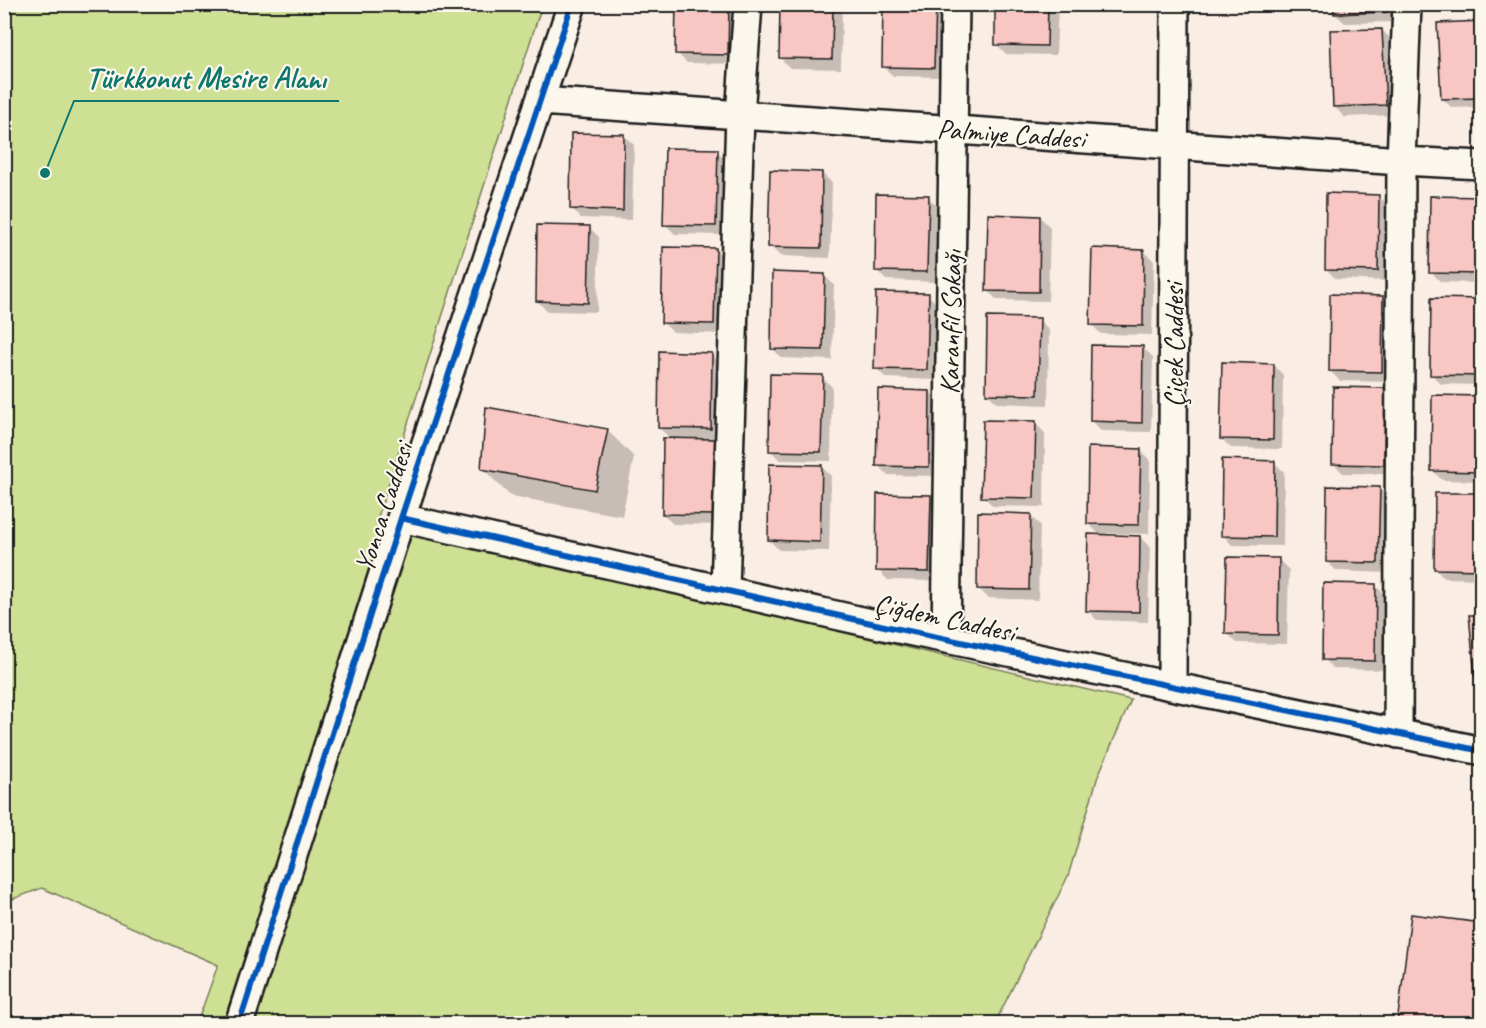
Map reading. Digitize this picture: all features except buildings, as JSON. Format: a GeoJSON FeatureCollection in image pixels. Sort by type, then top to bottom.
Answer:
{"type":"FeatureCollection","features":[{"type":"Feature","properties":{"kind":"street","name":"Yonca Caddesi"},"geometry":{"type":"LineString","coordinates":[[239,1023],[401,518],[572,4]]}},
{"type":"Feature","properties":{"kind":"street"},"geometry":{"type":"LineString","coordinates":[[725,590],[740,115],[748,4]]}},
{"type":"Feature","properties":{"kind":"street","name":"Karanfil Sokağı"},"geometry":{"type":"LineString","coordinates":[[946,639],[955,4]]}},
{"type":"Feature","properties":{"kind":"street","name":"Çiçek Caddesi"},"geometry":{"type":"LineString","coordinates":[[1172,685],[1175,4]]}},
{"type":"Feature","properties":{"kind":"street"},"geometry":{"type":"LineString","coordinates":[[1398,734],[1401,161],[1407,4]]}},
{"type":"Feature","properties":{"kind":"street","name":"Palmiye Caddesi"},"geometry":{"type":"LineString","coordinates":[[540,100],[1482,165]]}},
{"type":"Feature","properties":{"kind":"street","name":"Çiğdem Caddesi"},"geometry":{"type":"LineString","coordinates":[[401,518],[946,639],[1482,751]]}},
{"type":"Feature","properties":{"kind":"green space"},"geometry":{"type":"Polygon","coordinates":[[[5,5],[542,5],[376,523],[1131,700],[1098,776],[1068,876],[997,1023],[197,1023],[218,965],[42,888],[5,902],[5,5]]]}},
{"type":"Feature","properties":{"kind":"cycle path"},"geometry":{"type":"LineString","coordinates":[[239,1024],[401,518],[572,4]]}},
{"type":"Feature","properties":{"kind":"cycle path"},"geometry":{"type":"LineString","coordinates":[[401,518],[889,627],[1482,751]]}},
{"type":"Feature","properties":{"kind":"place","name":"Türkkonut Mesire Alanı"},"geometry":{"type":"Point","coordinates":[45,173]}}]}
